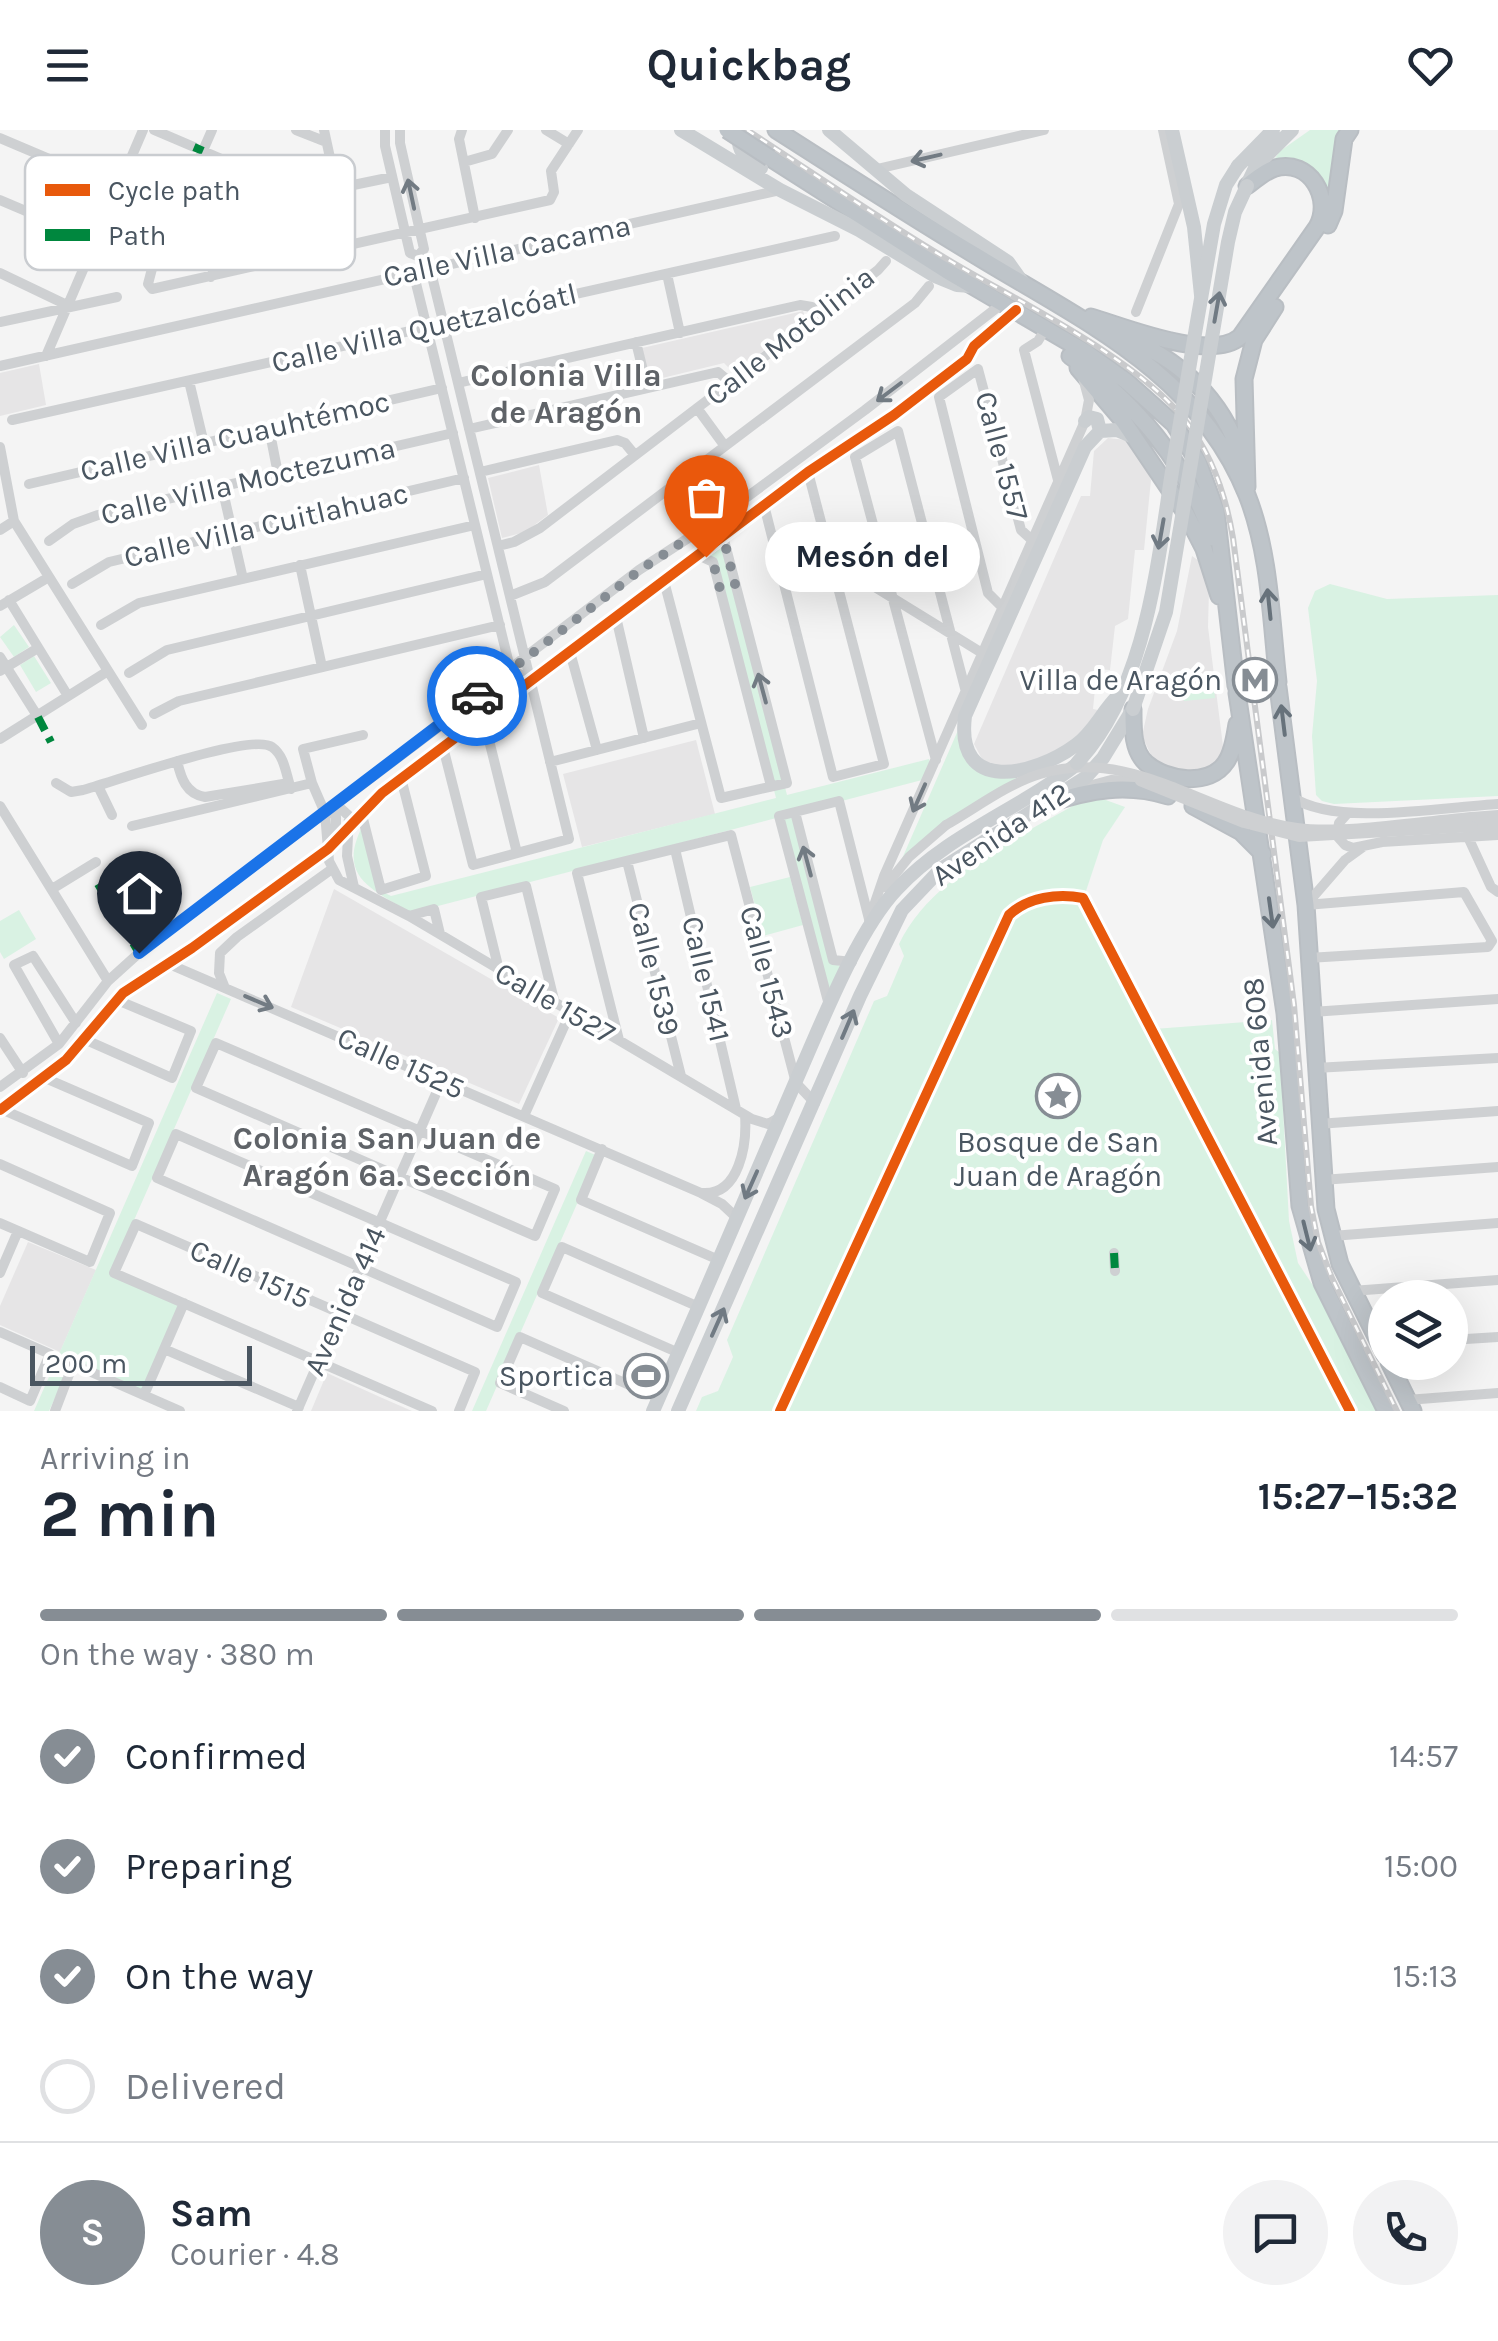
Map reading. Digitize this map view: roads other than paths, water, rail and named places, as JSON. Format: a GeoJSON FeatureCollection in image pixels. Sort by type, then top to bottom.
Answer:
{"type":"FeatureCollection","features":[{"type":"Feature","properties":{"kind":"highway","name":"Avenida 608"},"geometry":{"type":"LineString","coordinates":[[727,130],[972,286],[1088,353],[1161,410],[1186,440],[1209,486],[1218,525],[1239,714],[1285,1013],[1300,1206],[1322,1283],[1386,1411]]}},
{"type":"Feature","properties":{"kind":"highway"},"geometry":{"type":"LineString","coordinates":[[1247,496],[1243,395],[1247,360],[1262,328],[1327,228],[1334,211],[1344,140],[1350,130]]}},
{"type":"Feature","properties":{"kind":"highway"},"geometry":{"type":"LineString","coordinates":[[780,133],[1100,329],[1152,350],[1177,366],[1214,402],[1232,432],[1241,454],[1247,496]]}},
{"type":"Feature","properties":{"kind":"highway"},"geometry":{"type":"LineString","coordinates":[[1073,312],[1172,340],[1232,344],[1252,324],[1317,227],[1324,208],[1318,187],[1307,174],[1291,166],[1274,168],[1246,186]]}},
{"type":"Feature","properties":{"kind":"highway"},"geometry":{"type":"LineString","coordinates":[[1074,362],[1134,438],[1196,531],[1228,623]]}},
{"type":"Feature","properties":{"kind":"highway"},"geometry":{"type":"LineString","coordinates":[[1074,362],[1101,378],[1138,415],[1174,460],[1198,498],[1223,574]]}},
{"type":"Feature","properties":{"kind":"highway","name":"Avenida 608"},"geometry":{"type":"LineString","coordinates":[[1247,496],[1263,554],[1306,905],[1322,1180],[1332,1236],[1352,1291],[1368,1320]]}},
{"type":"Feature","properties":{"kind":"highway"},"geometry":{"type":"LineString","coordinates":[[1132,710],[1136,744],[1146,763],[1195,779],[1208,778],[1229,760],[1239,714]]}},
{"type":"Feature","properties":{"kind":"highway"},"geometry":{"type":"LineString","coordinates":[[1056,798],[1106,788],[1148,790],[1212,815],[1241,832],[1263,854]]}},
{"type":"Feature","properties":{"kind":"highway"},"geometry":{"type":"LineString","coordinates":[[1398,1380],[1410,1405]]}},
{"type":"Feature","properties":{"kind":"main road"},"geometry":{"type":"LineString","coordinates":[[682,130],[934,276],[972,286]]}},
{"type":"Feature","properties":{"kind":"main road"},"geometry":{"type":"LineString","coordinates":[[739,130],[738,147],[744,156],[815,206]]}},
{"type":"Feature","properties":{"kind":"main road"},"geometry":{"type":"LineString","coordinates":[[829,130],[906,195],[1008,262],[1023,283]]}},
{"type":"Feature","properties":{"kind":"main road"},"geometry":{"type":"LineString","coordinates":[[1172,130],[1194,227],[1202,296]]}},
{"type":"Feature","properties":{"kind":"main road","name":"Avenida 412"},"geometry":{"type":"LineString","coordinates":[[656,1405],[868,925],[892,893],[925,860],[1051,784],[1077,763],[1101,733],[1120,693],[1152,587],[1214,224],[1226,185],[1238,166],[1283,133]]}},
{"type":"Feature","properties":{"kind":"main road","name":"Avenida 412"},"geometry":{"type":"LineString","coordinates":[[678,1411],[890,930],[914,894],[941,869],[1056,798],[1098,763],[1132,710],[1166,612],[1235,212],[1256,166],[1283,133]]}},
{"type":"Feature","properties":{"kind":"main road"},"geometry":{"type":"LineString","coordinates":[[1084,420],[1097,419],[1100,430]]}},
{"type":"Feature","properties":{"kind":"main road"},"geometry":{"type":"LineString","coordinates":[[1120,693],[1076,745],[1016,773],[994,772],[980,766],[969,753],[963,736],[965,716],[1085,447],[1100,430],[1117,430],[1134,438]]}},
{"type":"Feature","properties":{"kind":"street"},"geometry":{"type":"LineString","coordinates":[[132,155],[143,130]]}},
{"type":"Feature","properties":{"kind":"street"},"geometry":{"type":"LineString","coordinates":[[154,130],[211,155]]}},
{"type":"Feature","properties":{"kind":"street"},"geometry":{"type":"LineString","coordinates":[[196,155],[212,130]]}},
{"type":"Feature","properties":{"kind":"street"},"geometry":{"type":"LineString","coordinates":[[296,130],[324,136]]}},
{"type":"Feature","properties":{"kind":"street"},"geometry":{"type":"LineString","coordinates":[[385,130],[385,146],[405,234],[410,253],[418,256],[424,249],[400,130]]}},
{"type":"Feature","properties":{"kind":"street"},"geometry":{"type":"LineString","coordinates":[[462,130],[459,138],[475,218]]}},
{"type":"Feature","properties":{"kind":"street"},"geometry":{"type":"LineString","coordinates":[[464,162],[492,154],[508,130]]}},
{"type":"Feature","properties":{"kind":"street"},"geometry":{"type":"LineString","coordinates":[[546,130],[569,144]]}},
{"type":"Feature","properties":{"kind":"street"},"geometry":{"type":"LineString","coordinates":[[355,245],[551,199],[551,171],[578,130]]}},
{"type":"Feature","properties":{"kind":"street"},"geometry":{"type":"LineString","coordinates":[[878,169],[1044,130]]}},
{"type":"Feature","properties":{"kind":"street"},"geometry":{"type":"LineString","coordinates":[[1136,312],[1179,204],[1163,130]]}},
{"type":"Feature","properties":{"kind":"street"},"geometry":{"type":"LineString","coordinates":[[1283,133],[1302,130]]}},
{"type":"Feature","properties":{"kind":"street"},"geometry":{"type":"LineString","coordinates":[[0,138],[40,155]]}},
{"type":"Feature","properties":{"kind":"street"},"geometry":{"type":"LineString","coordinates":[[385,146],[400,143]]}},
{"type":"Feature","properties":{"kind":"street"},"geometry":{"type":"LineString","coordinates":[[355,186],[392,177]]}},
{"type":"Feature","properties":{"kind":"street","name":"Calle Villa Cacama"},"geometry":{"type":"LineString","coordinates":[[0,366],[780,190]]}},
{"type":"Feature","properties":{"kind":"street"},"geometry":{"type":"LineString","coordinates":[[0,200],[25,211]]}},
{"type":"Feature","properties":{"kind":"street","name":"Calle Villa Quetzalcóatl"},"geometry":{"type":"LineString","coordinates":[[12,420],[835,236]]}},
{"type":"Feature","properties":{"kind":"street","name":"Calle Motolinia"},"geometry":{"type":"LineString","coordinates":[[498,546],[526,537],[886,261]]}},
{"type":"Feature","properties":{"kind":"street"},"geometry":{"type":"LineString","coordinates":[[430,268],[569,839],[473,865],[443,746]]}},
{"type":"Feature","properties":{"kind":"street"},"geometry":{"type":"LineString","coordinates":[[46,356],[84,270]]}},
{"type":"Feature","properties":{"kind":"street"},"geometry":{"type":"LineString","coordinates":[[152,270],[149,287],[155,290],[244,270]]}},
{"type":"Feature","properties":{"kind":"street"},"geometry":{"type":"LineString","coordinates":[[212,277],[215,270]]}},
{"type":"Feature","properties":{"kind":"street"},"geometry":{"type":"LineString","coordinates":[[413,271],[510,668],[530,681]]}},
{"type":"Feature","properties":{"kind":"street"},"geometry":{"type":"LineString","coordinates":[[0,273],[69,306]]}},
{"type":"Feature","properties":{"kind":"street"},"geometry":{"type":"LineString","coordinates":[[667,274],[680,333]]}},
{"type":"Feature","properties":{"kind":"street"},"geometry":{"type":"LineString","coordinates":[[510,596],[545,582],[915,304],[929,286]]}},
{"type":"Feature","properties":{"kind":"street"},"geometry":{"type":"LineString","coordinates":[[0,322],[117,296]]}},
{"type":"Feature","properties":{"kind":"street"},"geometry":{"type":"LineString","coordinates":[[458,383],[804,304],[818,316]]}},
{"type":"Feature","properties":{"kind":"street"},"geometry":{"type":"LineString","coordinates":[[0,1088],[60,1044],[108,981],[139,953],[640,570],[713,522],[1009,306]]}},
{"type":"Feature","properties":{"kind":"street"},"geometry":{"type":"LineString","coordinates":[[0,1109],[46,1078],[86,1040],[116,1000],[332,845],[382,792],[808,472],[894,415],[967,359],[1009,306]]}},
{"type":"Feature","properties":{"kind":"street"},"geometry":{"type":"LineString","coordinates":[[1058,481],[1024,348],[1049,329],[1074,362],[1089,400],[1084,420]]}},
{"type":"Feature","properties":{"kind":"street"},"geometry":{"type":"LineString","coordinates":[[967,333],[974,346]]}},
{"type":"Feature","properties":{"kind":"street"},"geometry":{"type":"LineString","coordinates":[[636,342],[647,387]]}},
{"type":"Feature","properties":{"kind":"street","name":"Calle 1557"},"geometry":{"type":"LineString","coordinates":[[1003,608],[988,593],[939,397],[978,369],[1021,530],[1032,540]]}},
{"type":"Feature","properties":{"kind":"street"},"geometry":{"type":"LineString","coordinates":[[470,429],[718,372],[730,382]]}},
{"type":"Feature","properties":{"kind":"street"},"geometry":{"type":"LineString","coordinates":[[189,381],[204,444]]}},
{"type":"Feature","properties":{"kind":"street","name":"Calle Villa Cuauhtémoc"},"geometry":{"type":"LineString","coordinates":[[29,484],[442,388]]}},
{"type":"Feature","properties":{"kind":"street"},"geometry":{"type":"LineString","coordinates":[[446,406],[463,402]]}},
{"type":"Feature","properties":{"kind":"street"},"geometry":{"type":"LineString","coordinates":[[697,408],[724,445]]}},
{"type":"Feature","properties":{"kind":"street","name":"Avenida 412"},"geometry":{"type":"LineString","coordinates":[[868,925],[1084,420]]}},
{"type":"Feature","properties":{"kind":"street"},"geometry":{"type":"LineString","coordinates":[[268,428],[278,474]]}},
{"type":"Feature","properties":{"kind":"street"},"geometry":{"type":"LineString","coordinates":[[936,760],[855,457],[898,431],[966,692]]}},
{"type":"Feature","properties":{"kind":"street","name":"Calle Villa Moctezuma"},"geometry":{"type":"LineString","coordinates":[[49,541],[73,524],[98,516],[453,433]]}},
{"type":"Feature","properties":{"kind":"street"},"geometry":{"type":"LineString","coordinates":[[480,472],[617,440],[634,454]]}},
{"type":"Feature","properties":{"kind":"street"},"geometry":{"type":"LineString","coordinates":[[0,447],[14,521],[142,725]]}},
{"type":"Feature","properties":{"kind":"street"},"geometry":{"type":"LineString","coordinates":[[764,505],[833,777],[884,764],[808,472]]}},
{"type":"Feature","properties":{"kind":"street","name":"Calle Villa Cuitlahuac"},"geometry":{"type":"LineString","coordinates":[[72,584],[110,562],[464,478]]}},
{"type":"Feature","properties":{"kind":"street"},"geometry":{"type":"LineString","coordinates":[[222,487],[243,579]]}},
{"type":"Feature","properties":{"kind":"street"},"geometry":{"type":"LineString","coordinates":[[470,503],[486,499]]}},
{"type":"Feature","properties":{"kind":"street"},"geometry":{"type":"LineString","coordinates":[[0,530],[14,521]]}},
{"type":"Feature","properties":{"kind":"street"},"geometry":{"type":"LineString","coordinates":[[664,581],[721,798],[787,783],[723,536],[713,522]]}},
{"type":"Feature","properties":{"kind":"street"},"geometry":{"type":"LineString","coordinates":[[101,625],[139,603],[475,524]]}},
{"type":"Feature","properties":{"kind":"street"},"geometry":{"type":"LineString","coordinates":[[698,555],[713,562],[772,786]]}},
{"type":"Feature","properties":{"kind":"street"},"geometry":{"type":"LineString","coordinates":[[831,560],[982,654]]}},
{"type":"Feature","properties":{"kind":"street"},"geometry":{"type":"LineString","coordinates":[[300,565],[322,667]]}},
{"type":"Feature","properties":{"kind":"street"},"geometry":{"type":"LineString","coordinates":[[129,673],[167,650],[487,574]]}},
{"type":"Feature","properties":{"kind":"street"},"geometry":{"type":"LineString","coordinates":[[49,577],[4,603],[68,696]]}},
{"type":"Feature","properties":{"kind":"street"},"geometry":{"type":"LineString","coordinates":[[720,589],[735,584]]}},
{"type":"Feature","properties":{"kind":"street"},"geometry":{"type":"LineString","coordinates":[[616,617],[644,738]]}},
{"type":"Feature","properties":{"kind":"street"},"geometry":{"type":"LineString","coordinates":[[154,714],[178,701],[500,625]]}},
{"type":"Feature","properties":{"kind":"street"},"geometry":{"type":"LineString","coordinates":[[38,648],[2,665],[38,717]]}},
{"type":"Feature","properties":{"kind":"street"},"geometry":{"type":"LineString","coordinates":[[570,652],[597,750]]}},
{"type":"Feature","properties":{"kind":"street"},"geometry":{"type":"LineString","coordinates":[[0,739],[108,671]]}},
{"type":"Feature","properties":{"kind":"street"},"geometry":{"type":"LineString","coordinates":[[483,716],[517,853]]}},
{"type":"Feature","properties":{"kind":"street"},"geometry":{"type":"LineString","coordinates":[[550,762],[701,723]]}},
{"type":"Feature","properties":{"kind":"street"},"geometry":{"type":"LineString","coordinates":[[225,988],[217,961],[220,953],[332,870],[336,817],[312,783],[305,747],[363,735]]}},
{"type":"Feature","properties":{"kind":"street"},"geometry":{"type":"LineString","coordinates":[[56,783],[71,792],[176,761],[264,743],[278,754],[290,786]]}},
{"type":"Feature","properties":{"kind":"street"},"geometry":{"type":"LineString","coordinates":[[176,761],[181,778],[195,795],[205,797],[312,783]]}},
{"type":"Feature","properties":{"kind":"street"},"geometry":{"type":"LineString","coordinates":[[878,896],[909,857],[946,825],[1038,774],[1098,763],[1142,774],[1247,815],[1299,828],[1471,827],[1498,835]]}},
{"type":"Feature","properties":{"kind":"street"},"geometry":{"type":"LineString","coordinates":[[362,815],[381,890],[426,876],[401,778]]}},
{"type":"Feature","properties":{"kind":"street"},"geometry":{"type":"LineString","coordinates":[[1056,798],[1111,780],[1140,781],[1244,823],[1299,837],[1498,825]]}},
{"type":"Feature","properties":{"kind":"street"},"geometry":{"type":"LineString","coordinates":[[98,786],[112,814]]}},
{"type":"Feature","properties":{"kind":"street"},"geometry":{"type":"LineString","coordinates":[[132,826],[290,786]]}},
{"type":"Feature","properties":{"kind":"street"},"geometry":{"type":"LineString","coordinates":[[1292,798],[1323,812],[1347,814],[1498,804]]}},
{"type":"Feature","properties":{"kind":"street"},"geometry":{"type":"LineString","coordinates":[[829,1006],[780,816],[839,801],[868,925]]}},
{"type":"Feature","properties":{"kind":"street"},"geometry":{"type":"LineString","coordinates":[[1,808],[108,981]]}},
{"type":"Feature","properties":{"kind":"street"},"geometry":{"type":"LineString","coordinates":[[329,808],[347,812],[347,856],[355,890]]}},
{"type":"Feature","properties":{"kind":"street"},"geometry":{"type":"LineString","coordinates":[[794,812],[833,960],[852,962]]}},
{"type":"Feature","properties":{"kind":"street"},"geometry":{"type":"LineString","coordinates":[[1347,814],[1338,827],[1339,840],[1348,847],[1471,827],[1498,815]]}},
{"type":"Feature","properties":{"kind":"street"},"geometry":{"type":"LineString","coordinates":[[1471,827],[1497,891]]}},
{"type":"Feature","properties":{"kind":"street","name":"Calle 1543"},"geometry":{"type":"LineString","coordinates":[[675,849],[730,835],[796,1083]]}},
{"type":"Feature","properties":{"kind":"street"},"geometry":{"type":"LineString","coordinates":[[1306,905],[1345,860],[1364,847]]}},
{"type":"Feature","properties":{"kind":"street"},"geometry":{"type":"LineString","coordinates":[[618,1040],[577,873],[675,849]]}},
{"type":"Feature","properties":{"kind":"street","name":"Calle 1541"},"geometry":{"type":"LineString","coordinates":[[675,849],[741,1112]]}},
{"type":"Feature","properties":{"kind":"street","name":"Calle 1539"},"geometry":{"type":"LineString","coordinates":[[627,861],[680,1076]]}},
{"type":"Feature","properties":{"kind":"street"},"geometry":{"type":"LineString","coordinates":[[52,889],[96,862]]}},
{"type":"Feature","properties":{"kind":"street","name":"Calle 1527"},"geometry":{"type":"LineString","coordinates":[[332,870],[355,890],[409,916],[741,1112],[768,1124],[781,1116]]}},
{"type":"Feature","properties":{"kind":"street"},"geometry":{"type":"LineString","coordinates":[[499,970],[481,897],[526,886],[556,1005]]}},
{"type":"Feature","properties":{"kind":"street"},"geometry":{"type":"LineString","coordinates":[[1306,905],[1464,892],[1492,944],[1308,958]]}},
{"type":"Feature","properties":{"kind":"street"},"geometry":{"type":"LineString","coordinates":[[409,916],[434,910],[440,934]]}},
{"type":"Feature","properties":{"kind":"street"},"geometry":{"type":"LineString","coordinates":[[805,914],[820,910]]}},
{"type":"Feature","properties":{"kind":"street"},"geometry":{"type":"LineString","coordinates":[[204,940],[237,937]]}},
{"type":"Feature","properties":{"kind":"street"},"geometry":{"type":"LineString","coordinates":[[60,1044],[13,966],[32,955],[76,1024]]}},
{"type":"Feature","properties":{"kind":"street","name":"Calle 1525"},"geometry":{"type":"LineString","coordinates":[[169,964],[702,1193],[737,1218]]}},
{"type":"Feature","properties":{"kind":"street"},"geometry":{"type":"LineString","coordinates":[[1312,1012],[1498,999]]}},
{"type":"Feature","properties":{"kind":"street"},"geometry":{"type":"LineString","coordinates":[[86,1040],[172,1078],[191,1032],[116,1000]]}},
{"type":"Feature","properties":{"kind":"street"},"geometry":{"type":"LineString","coordinates":[[524,1116],[570,1014]]}},
{"type":"Feature","properties":{"kind":"street"},"geometry":{"type":"LineString","coordinates":[[0,1038],[22,1074]]}},
{"type":"Feature","properties":{"kind":"street"},"geometry":{"type":"LineString","coordinates":[[216,1043],[555,1189],[536,1236],[400,1176],[196,1088],[216,1043]]}},
{"type":"Feature","properties":{"kind":"street"},"geometry":{"type":"LineString","coordinates":[[1315,1068],[1498,1058]]}},
{"type":"Feature","properties":{"kind":"street"},"geometry":{"type":"LineString","coordinates":[[0,1109],[132,1166],[150,1123],[46,1078]]}},
{"type":"Feature","properties":{"kind":"street","name":"Avenida 414"},"geometry":{"type":"LineString","coordinates":[[298,1409],[441,1082]]}},
{"type":"Feature","properties":{"kind":"street"},"geometry":{"type":"LineString","coordinates":[[796,1083],[815,1102]]}},
{"type":"Feature","properties":{"kind":"street"},"geometry":{"type":"LineString","coordinates":[[1318,1124],[1498,1111]]}},
{"type":"Feature","properties":{"kind":"street"},"geometry":{"type":"LineString","coordinates":[[702,1193],[714,1194],[728,1184],[736,1171],[744,1148],[741,1112]]}},
{"type":"Feature","properties":{"kind":"street"},"geometry":{"type":"LineString","coordinates":[[176,1134],[516,1282],[496,1327],[360,1267],[157,1178],[176,1134]]}},
{"type":"Feature","properties":{"kind":"street"},"geometry":{"type":"LineString","coordinates":[[602,1149],[581,1200],[719,1260]]}},
{"type":"Feature","properties":{"kind":"street"},"geometry":{"type":"LineString","coordinates":[[0,1164],[110,1213],[90,1262],[0,1223]]}},
{"type":"Feature","properties":{"kind":"street"},"geometry":{"type":"LineString","coordinates":[[1322,1180],[1498,1168]]}},
{"type":"Feature","properties":{"kind":"street"},"geometry":{"type":"LineString","coordinates":[[1332,1236],[1498,1223]]}},
{"type":"Feature","properties":{"kind":"street","name":"Calle 1515"},"geometry":{"type":"LineString","coordinates":[[184,1303],[114,1273],[136,1224],[475,1372],[458,1411]]}},
{"type":"Feature","properties":{"kind":"street"},"geometry":{"type":"LineString","coordinates":[[0,1273],[18,1231]]}},
{"type":"Feature","properties":{"kind":"street"},"geometry":{"type":"LineString","coordinates":[[679,1353],[542,1293],[562,1247],[699,1307]]}},
{"type":"Feature","properties":{"kind":"street"},"geometry":{"type":"LineString","coordinates":[[1114,1253],[1115,1271]]}},
{"type":"Feature","properties":{"kind":"street"},"geometry":{"type":"LineString","coordinates":[[1352,1291],[1498,1280]]}},
{"type":"Feature","properties":{"kind":"street"},"geometry":{"type":"LineString","coordinates":[[144,1395],[184,1303],[432,1411]]}},
{"type":"Feature","properties":{"kind":"street"},"geometry":{"type":"LineString","coordinates":[[0,1332],[50,1354],[30,1400],[0,1388]]}},
{"type":"Feature","properties":{"kind":"street"},"geometry":{"type":"LineString","coordinates":[[1468,1338],[1498,1336]]}},
{"type":"Feature","properties":{"kind":"street"},"geometry":{"type":"LineString","coordinates":[[564,1411],[500,1383],[520,1337],[656,1405]]}},
{"type":"Feature","properties":{"kind":"street"},"geometry":{"type":"LineString","coordinates":[[164,1349],[298,1409]]}},
{"type":"Feature","properties":{"kind":"street"},"geometry":{"type":"LineString","coordinates":[[55,1411],[73,1364],[180,1411]]}},
{"type":"Feature","properties":{"kind":"street"},"geometry":{"type":"LineString","coordinates":[[1410,1405],[1498,1393]]}},
{"type":"Feature","properties":{"kind":"railway"},"geometry":{"type":"LineString","coordinates":[[747,130],[874,214],[1138,375],[1185,420],[1210,461],[1233,538],[1294,1005],[1311,1206],[1318,1242],[1397,1411]]}},
{"type":"Feature","properties":{"kind":"place","name":"Mesón del"},"geometry":{"type":"Point","coordinates":[706,557]}},
{"type":"Feature","properties":{"kind":"place","name":"Villa de Aragón"},"geometry":{"type":"Point","coordinates":[1255,680]}},
{"type":"Feature","properties":{"kind":"place","name":"Bosque de San Juan de Aragón"},"geometry":{"type":"Point","coordinates":[1058,1096]}},
{"type":"Feature","properties":{"kind":"place","name":"Sportica"},"geometry":{"type":"Point","coordinates":[646,1376]}},
{"type":"Feature","properties":{"kind":"district","name":"Colonia Villa de Aragón"},"geometry":{"type":"Point","coordinates":[566,394]}},
{"type":"Feature","properties":{"kind":"district","name":"Colonia San Juan de Aragón 6a. Sección"},"geometry":{"type":"Point","coordinates":[387,1156]}}]}
